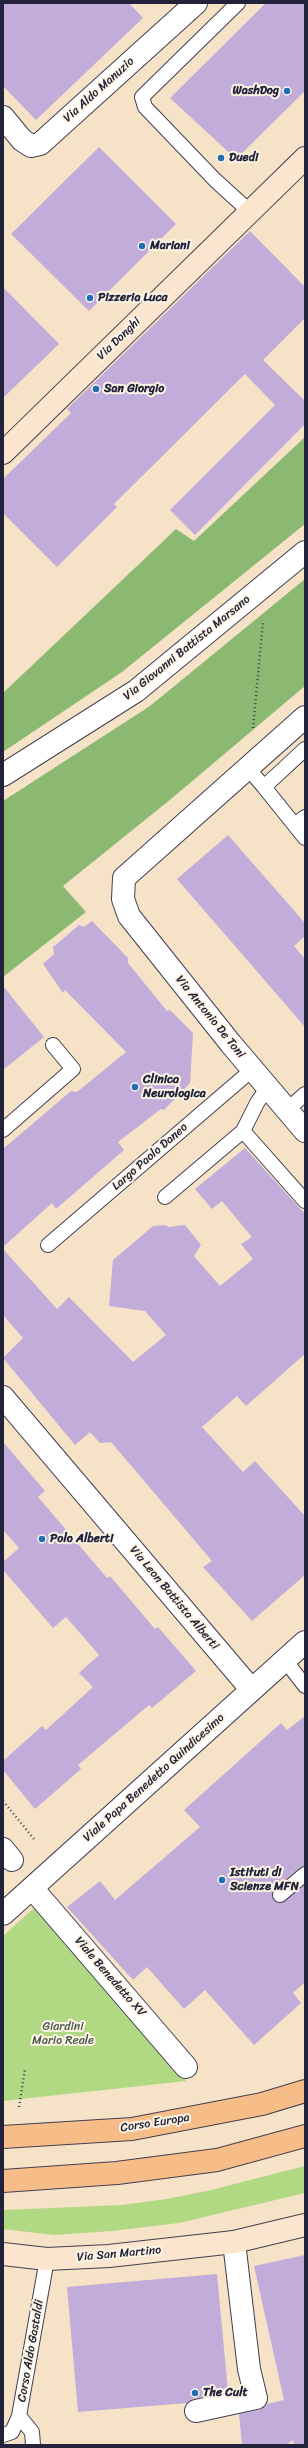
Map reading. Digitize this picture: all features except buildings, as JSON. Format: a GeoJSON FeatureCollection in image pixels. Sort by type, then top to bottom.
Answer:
{"type":"FeatureCollection","features":[{"type":"Feature","properties":{"kind":"main road","name":"Corso Europa"},"geometry":{"type":"LineString","coordinates":[[3,2137],[132,2129],[262,2104],[305,2091]]}},
{"type":"Feature","properties":{"kind":"main road"},"geometry":{"type":"LineString","coordinates":[[3,2181],[117,2173],[217,2160],[305,2136]]}},
{"type":"Feature","properties":{"kind":"street","name":"Via Aldo Manuzio"},"geometry":{"type":"LineString","coordinates":[[3,117],[22,140],[31,146],[40,144],[196,3]]}},
{"type":"Feature","properties":{"kind":"street","name":"Via Donghi"},"geometry":{"type":"LineString","coordinates":[[3,453],[249,211],[305,158]]}},
{"type":"Feature","properties":{"kind":"street","name":"Via Giovanni Battista Marsano"},"geometry":{"type":"LineString","coordinates":[[3,775],[136,691],[305,552]]}},
{"type":"Feature","properties":{"kind":"street"},"geometry":{"type":"LineString","coordinates":[[247,767],[305,717]]}},
{"type":"Feature","properties":{"kind":"street","name":"Via Antonio De Toni"},"geometry":{"type":"LineString","coordinates":[[247,767],[124,878],[124,899],[129,916],[305,1131]]}},
{"type":"Feature","properties":{"kind":"street","name":"Via Leon Battista Alberti"},"geometry":{"type":"LineString","coordinates":[[3,1397],[251,1689]]}},
{"type":"Feature","properties":{"kind":"street","name":"Viale Papa Benedetto Quindicesimo"},"geometry":{"type":"LineString","coordinates":[[3,1914],[251,1689],[305,1642]]}},
{"type":"Feature","properties":{"kind":"street","name":"Viale Benedetto XV"},"geometry":{"type":"LineString","coordinates":[[32,1888],[186,2066]]}},
{"type":"Feature","properties":{"kind":"street","name":"Via San Martino"},"geometry":{"type":"LineString","coordinates":[[3,2254],[47,2259],[110,2256],[234,2242],[305,2225]]}},
{"type":"Feature","properties":{"kind":"street"},"geometry":{"type":"LineString","coordinates":[[196,2411],[256,2398],[249,2369],[234,2242]]}},
{"type":"Feature","properties":{"kind":"lane"},"geometry":{"type":"LineString","coordinates":[[238,3],[142,97],[145,107],[215,180],[249,211]]}},
{"type":"Feature","properties":{"kind":"lane"},"geometry":{"type":"LineString","coordinates":[[264,787],[305,749]]}},
{"type":"Feature","properties":{"kind":"lane"},"geometry":{"type":"LineString","coordinates":[[247,767],[264,787],[300,821],[305,838]]}},
{"type":"Feature","properties":{"kind":"lane"},"geometry":{"type":"LineString","coordinates":[[3,1130],[73,1069],[53,1045]]}},
{"type":"Feature","properties":{"kind":"lane","name":"Largo Paolo Daneo"},"geometry":{"type":"LineString","coordinates":[[48,1245],[253,1069]]}},
{"type":"Feature","properties":{"kind":"lane"},"geometry":{"type":"LineString","coordinates":[[165,1197],[243,1131],[257,1103],[268,1087]]}},
{"type":"Feature","properties":{"kind":"lane"},"geometry":{"type":"LineString","coordinates":[[287,1110],[305,1094]]}},
{"type":"Feature","properties":{"kind":"lane"},"geometry":{"type":"LineString","coordinates":[[243,1131],[305,1200]]}},
{"type":"Feature","properties":{"kind":"lane"},"geometry":{"type":"LineString","coordinates":[[285,1660],[305,1686]]}},
{"type":"Feature","properties":{"kind":"lane"},"geometry":{"type":"LineString","coordinates":[[280,1895],[305,1874]]}},
{"type":"Feature","properties":{"kind":"lane","name":"Corso Aldo Gastaldi"},"geometry":{"type":"LineString","coordinates":[[3,2435],[12,2432],[19,2416],[47,2259]]}},
{"type":"Feature","properties":{"kind":"lane"},"geometry":{"type":"LineString","coordinates":[[19,2416],[32,2432],[33,2445]]}},
{"type":"Feature","properties":{"kind":"path"},"geometry":{"type":"LineString","coordinates":[[252,733],[266,584]]}},
{"type":"Feature","properties":{"kind":"path"},"geometry":{"type":"LineString","coordinates":[[3,1801],[34,1840]]}},
{"type":"Feature","properties":{"kind":"path"},"geometry":{"type":"LineString","coordinates":[[19,2107],[25,2069]]}},
{"type":"Feature","properties":{"kind":"green space"},"geometry":{"type":"Polygon","coordinates":[[[305,437],[305,524],[122,672],[3,752],[3,693],[176,529],[194,541],[305,437]]]}},
{"type":"Feature","properties":{"kind":"green space"},"geometry":{"type":"Polygon","coordinates":[[[305,579],[305,686],[171,799],[63,886],[86,912],[3,977],[3,801],[150,706],[305,579]]]}},
{"type":"Feature","properties":{"kind":"green space","name":"Giardini Mario Reale"},"geometry":{"type":"Polygon","coordinates":[[[34,1908],[186,2081],[3,2101],[3,1936],[34,1908]]]}},
{"type":"Feature","properties":{"kind":"green space"},"geometry":{"type":"Polygon","coordinates":[[[305,2166],[305,2193],[179,2223],[112,2231],[54,2235],[3,2229],[3,2210],[121,2205],[167,2199],[211,2190],[305,2166]]]}},
{"type":"Feature","properties":{"kind":"place","name":"WashDog"},"geometry":{"type":"Point","coordinates":[287,91]}},
{"type":"Feature","properties":{"kind":"place","name":"Duedi"},"geometry":{"type":"Point","coordinates":[221,158]}},
{"type":"Feature","properties":{"kind":"place","name":"Mariani"},"geometry":{"type":"Point","coordinates":[142,246]}},
{"type":"Feature","properties":{"kind":"place","name":"Pizzeria Luca"},"geometry":{"type":"Point","coordinates":[90,298]}},
{"type":"Feature","properties":{"kind":"place","name":"San Giorgio"},"geometry":{"type":"Point","coordinates":[96,389]}},
{"type":"Feature","properties":{"kind":"place","name":"Clinica Neurologica"},"geometry":{"type":"Point","coordinates":[135,1087]}},
{"type":"Feature","properties":{"kind":"place","name":"Polo Alberti"},"geometry":{"type":"Point","coordinates":[42,1539]}},
{"type":"Feature","properties":{"kind":"place","name":"Istituti di Scienze MFN"},"geometry":{"type":"Point","coordinates":[222,1880]}},
{"type":"Feature","properties":{"kind":"place","name":"The Cult"},"geometry":{"type":"Point","coordinates":[195,2393]}}]}
